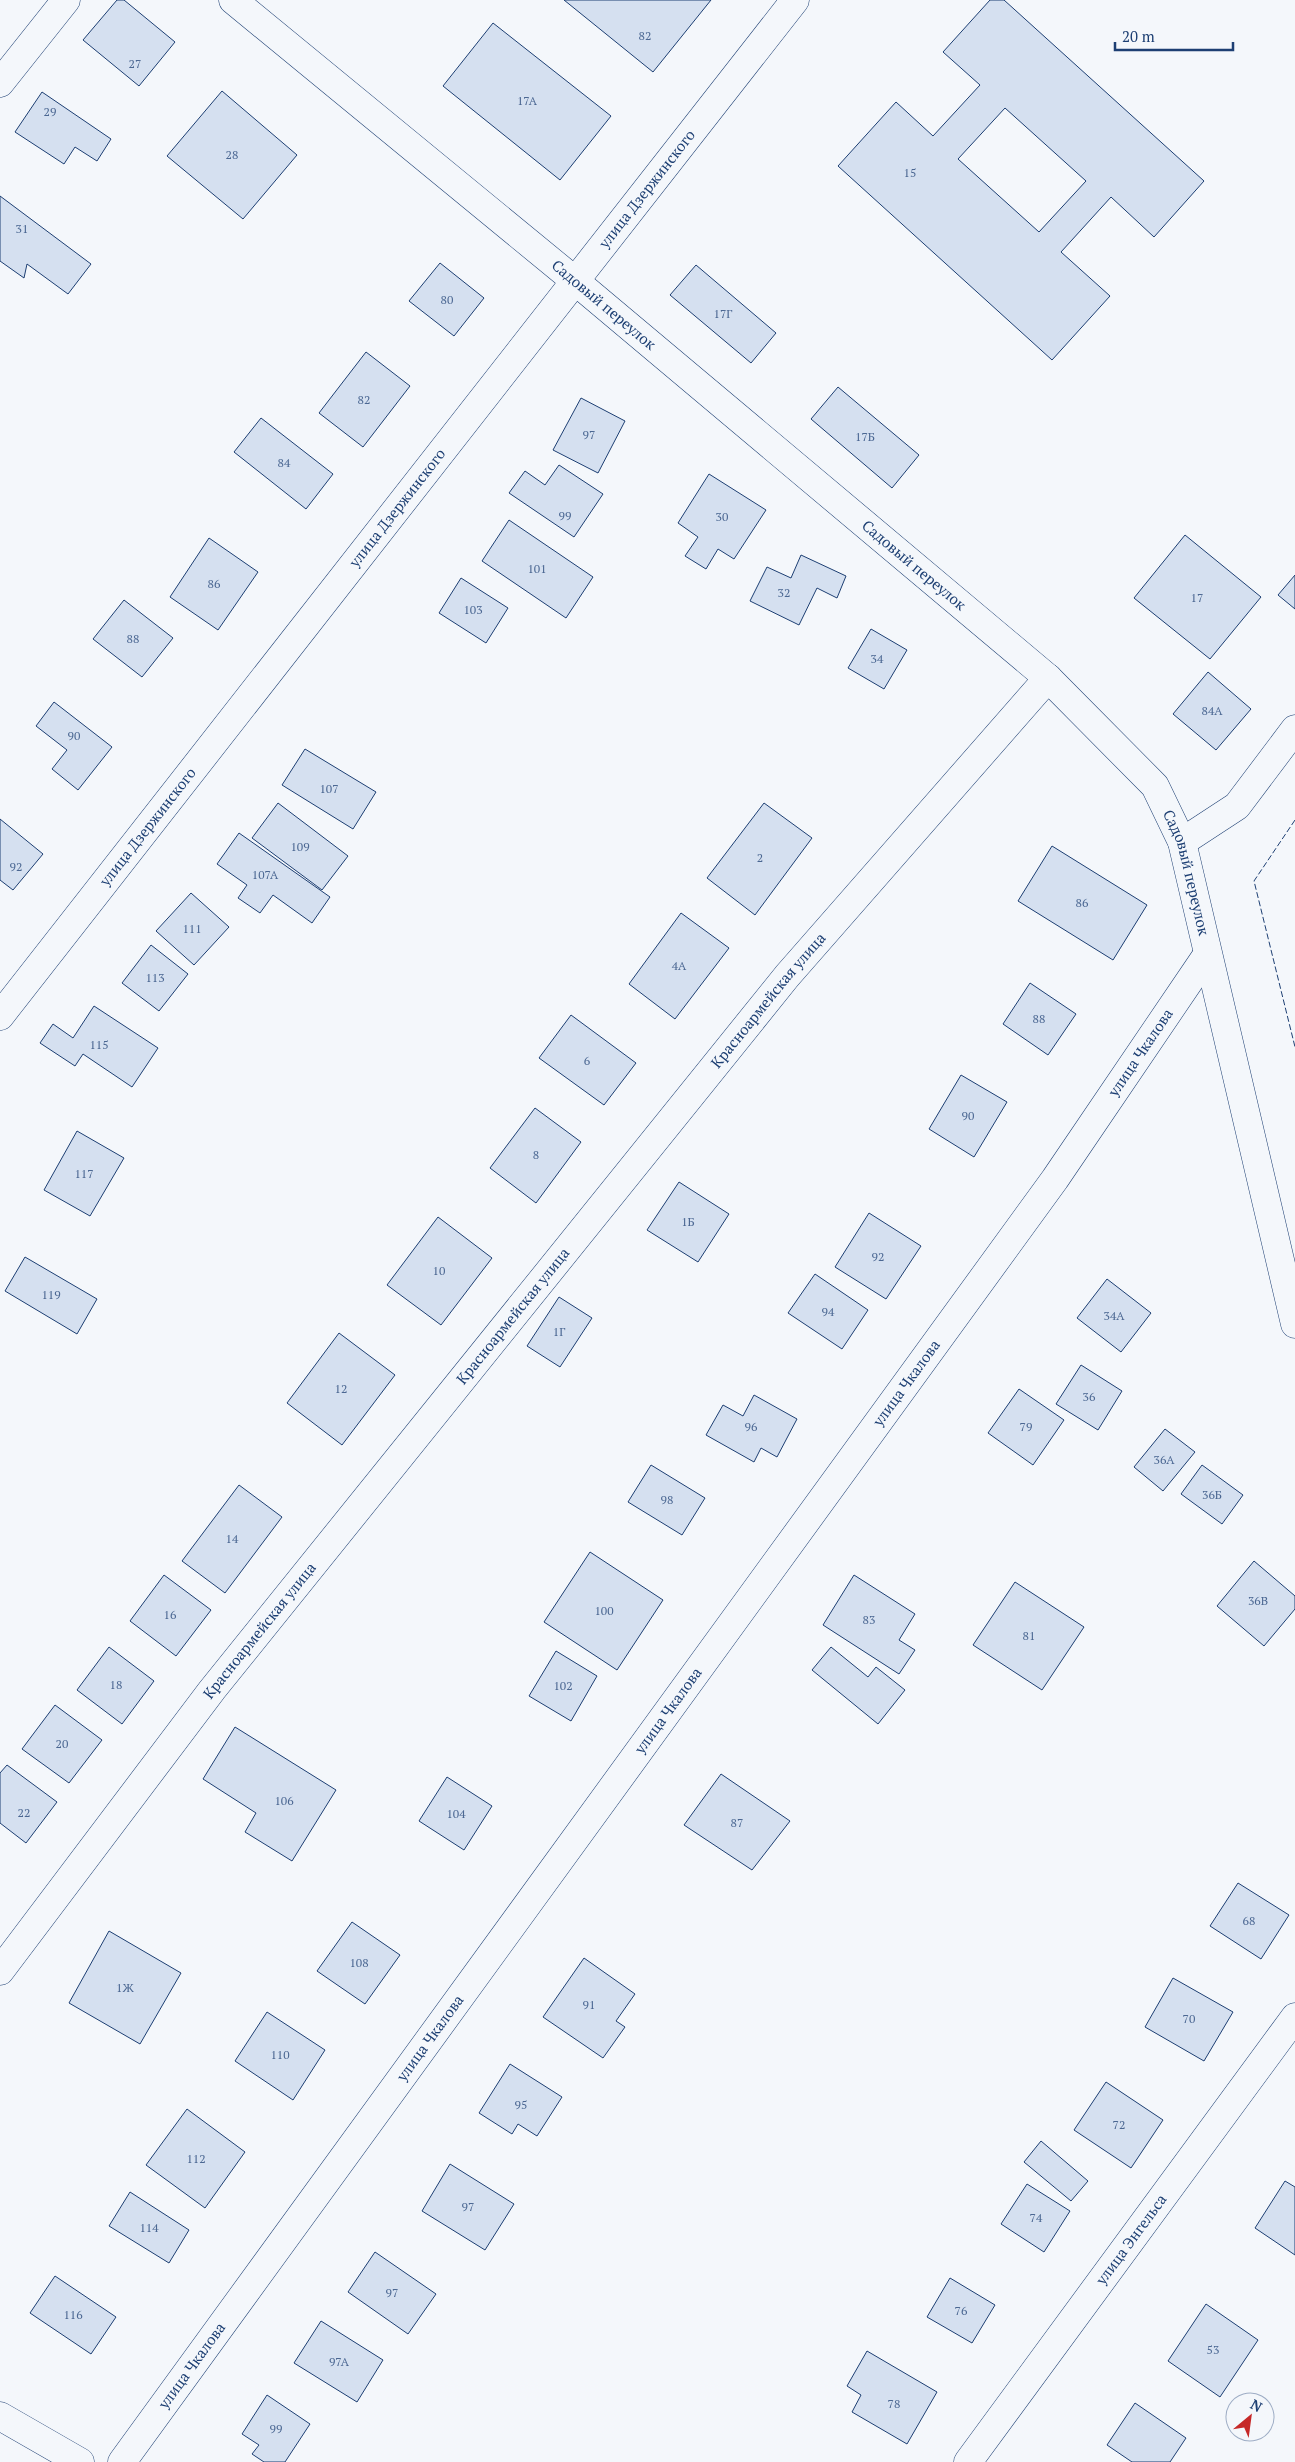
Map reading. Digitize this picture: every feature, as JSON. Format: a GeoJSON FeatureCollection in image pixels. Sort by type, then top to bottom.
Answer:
{"type":"FeatureCollection","features":[{"type":"Feature","properties":{"kind":"street"},"geometry":{"type":"LineString","coordinates":[[0,84],[66,0]]}},
{"type":"Feature","properties":{"kind":"street","name":"Садовый переулок"},"geometry":{"type":"LineString","coordinates":[[233,0],[574,280],[1048,678],[1155,786],[1182,842],[1295,1324]]}},
{"type":"Feature","properties":{"kind":"street","name":"улица Дзержинского"},"geometry":{"type":"LineString","coordinates":[[0,1016],[574,280],[795,0]]}},
{"type":"Feature","properties":{"kind":"street","name":"Красноармейская улица"},"geometry":{"type":"LineString","coordinates":[[0,1971],[212,1690],[786,976],[1048,678]]}},
{"type":"Feature","properties":{"kind":"street"},"geometry":{"type":"LineString","coordinates":[[1182,842],[1236,806],[1295,729]]}},
{"type":"Feature","properties":{"kind":"street","name":"улица Чкалова"},"geometry":{"type":"LineString","coordinates":[[122,2462],[1055,1179],[1207,955]]}},
{"type":"Feature","properties":{"kind":"street","name":"улица Энгельса"},"geometry":{"type":"LineString","coordinates":[[968,2462],[1295,2017]]}},
{"type":"Feature","properties":{"kind":"street"},"geometry":{"type":"LineString","coordinates":[[0,2416],[80,2462]]}},
{"type":"Feature","properties":{"kind":"building"},"geometry":{"type":"Polygon","coordinates":[[[117,0],[124,0],[175,42],[139,86],[83,40],[117,0]]]}},
{"type":"Feature","properties":{"kind":"building"},"geometry":{"type":"Polygon","coordinates":[[[564,0],[711,0],[653,72],[564,0]]]}},
{"type":"Feature","properties":{"kind":"building"},"geometry":{"type":"Polygon","coordinates":[[[990,0],[1004,0],[1204,181],[1154,237],[1111,197],[1061,252],[1110,296],[1052,360],[838,166],[896,102],[933,136],[980,85],[943,52],[990,0]],[[1005,108],[958,159],[1039,232],[1086,181],[1005,108]]]}},
{"type":"Feature","properties":{"kind":"building"},"geometry":{"type":"Polygon","coordinates":[[[493,23],[611,116],[560,180],[443,86],[493,23]]]}},
{"type":"Feature","properties":{"kind":"building"},"geometry":{"type":"Polygon","coordinates":[[[222,91],[297,155],[243,219],[167,156],[222,91]]]}},
{"type":"Feature","properties":{"kind":"building"},"geometry":{"type":"Polygon","coordinates":[[[42,92],[111,139],[97,161],[75,147],[64,164],[15,132],[42,92]]]}},
{"type":"Feature","properties":{"kind":"building"},"geometry":{"type":"Polygon","coordinates":[[[0,196],[91,264],[68,294],[27,264],[24,278],[0,261],[0,196]]]}},
{"type":"Feature","properties":{"kind":"building"},"geometry":{"type":"Polygon","coordinates":[[[440,263],[484,298],[454,336],[409,301],[440,263]]]}},
{"type":"Feature","properties":{"kind":"building"},"geometry":{"type":"Polygon","coordinates":[[[696,265],[776,333],[751,363],[670,295],[696,265]]]}},
{"type":"Feature","properties":{"kind":"building"},"geometry":{"type":"Polygon","coordinates":[[[366,352],[410,386],[363,447],[319,413],[366,352]]]}},
{"type":"Feature","properties":{"kind":"building"},"geometry":{"type":"Polygon","coordinates":[[[838,387],[919,455],[892,488],[811,419],[838,387]]]}},
{"type":"Feature","properties":{"kind":"building"},"geometry":{"type":"Polygon","coordinates":[[[581,398],[625,421],[598,473],[553,450],[581,398]]]}},
{"type":"Feature","properties":{"kind":"building"},"geometry":{"type":"Polygon","coordinates":[[[261,418],[333,474],[306,509],[234,452],[261,418]]]}},
{"type":"Feature","properties":{"kind":"building"},"geometry":{"type":"Polygon","coordinates":[[[559,465],[603,494],[574,537],[509,493],[525,471],[545,485],[559,465]]]}},
{"type":"Feature","properties":{"kind":"building"},"geometry":{"type":"Polygon","coordinates":[[[709,474],[766,510],[734,559],[718,549],[706,569],[685,556],[698,537],[678,523],[709,474]]]}},
{"type":"Feature","properties":{"kind":"building"},"geometry":{"type":"Polygon","coordinates":[[[509,520],[593,577],[566,618],[482,561],[509,520]]]}},
{"type":"Feature","properties":{"kind":"building"},"geometry":{"type":"Polygon","coordinates":[[[1185,535],[1261,597],[1210,659],[1134,598],[1185,535]]]}},
{"type":"Feature","properties":{"kind":"building"},"geometry":{"type":"Polygon","coordinates":[[[209,538],[258,572],[218,630],[170,597],[209,538]]]}},
{"type":"Feature","properties":{"kind":"building"},"geometry":{"type":"Polygon","coordinates":[[[801,555],[846,576],[837,598],[817,588],[799,625],[750,601],[767,567],[791,578],[801,555]]]}},
{"type":"Feature","properties":{"kind":"building"},"geometry":{"type":"Polygon","coordinates":[[[1295,575],[1295,609],[1278,595],[1295,575]]]}},
{"type":"Feature","properties":{"kind":"building"},"geometry":{"type":"Polygon","coordinates":[[[461,578],[508,608],[486,643],[439,613],[461,578]]]}},
{"type":"Feature","properties":{"kind":"building"},"geometry":{"type":"Polygon","coordinates":[[[124,600],[173,638],[142,677],[93,639],[124,600]]]}},
{"type":"Feature","properties":{"kind":"building"},"geometry":{"type":"Polygon","coordinates":[[[871,629],[907,650],[884,689],[848,668],[871,629]]]}},
{"type":"Feature","properties":{"kind":"building"},"geometry":{"type":"Polygon","coordinates":[[[1208,672],[1251,709],[1216,750],[1173,714],[1208,672]]]}},
{"type":"Feature","properties":{"kind":"building"},"geometry":{"type":"Polygon","coordinates":[[[54,702],[112,747],[78,790],[52,769],[67,750],[36,726],[54,702]]]}},
{"type":"Feature","properties":{"kind":"building"},"geometry":{"type":"Polygon","coordinates":[[[305,749],[376,792],[353,829],[282,785],[305,749]]]}},
{"type":"Feature","properties":{"kind":"building"},"geometry":{"type":"Polygon","coordinates":[[[278,803],[348,856],[322,890],[252,838],[278,803]]]}},
{"type":"Feature","properties":{"kind":"building"},"geometry":{"type":"Polygon","coordinates":[[[764,803],[812,838],[755,915],[707,878],[764,803]]]}},
{"type":"Feature","properties":{"kind":"building"},"geometry":{"type":"Polygon","coordinates":[[[0,819],[43,854],[13,890],[0,880],[0,819]]]}},
{"type":"Feature","properties":{"kind":"building"},"geometry":{"type":"Polygon","coordinates":[[[239,833],[330,897],[312,923],[273,895],[260,913],[238,898],[247,885],[217,864],[239,833]]]}},
{"type":"Feature","properties":{"kind":"building"},"geometry":{"type":"Polygon","coordinates":[[[1052,846],[1147,905],[1113,960],[1018,901],[1052,846]]]}},
{"type":"Feature","properties":{"kind":"building"},"geometry":{"type":"Polygon","coordinates":[[[191,893],[229,927],[194,965],[156,931],[191,893]]]}},
{"type":"Feature","properties":{"kind":"building"},"geometry":{"type":"Polygon","coordinates":[[[681,913],[729,948],[675,1019],[629,984],[681,913]]]}},
{"type":"Feature","properties":{"kind":"building"},"geometry":{"type":"Polygon","coordinates":[[[151,945],[188,974],[159,1011],[122,983],[151,945]]]}},
{"type":"Feature","properties":{"kind":"building"},"geometry":{"type":"Polygon","coordinates":[[[1030,983],[1076,1014],[1048,1055],[1003,1024],[1030,983]]]}},
{"type":"Feature","properties":{"kind":"building"},"geometry":{"type":"Polygon","coordinates":[[[94,1006],[158,1048],[132,1087],[83,1054],[75,1066],[40,1043],[53,1024],[73,1038],[94,1006]]]}},
{"type":"Feature","properties":{"kind":"building"},"geometry":{"type":"Polygon","coordinates":[[[571,1015],[636,1063],[604,1105],[539,1058],[571,1015]]]}},
{"type":"Feature","properties":{"kind":"building"},"geometry":{"type":"Polygon","coordinates":[[[961,1075],[1007,1102],[974,1157],[929,1129],[961,1075]]]}},
{"type":"Feature","properties":{"kind":"building"},"geometry":{"type":"Polygon","coordinates":[[[535,1108],[581,1142],[536,1203],[490,1168],[535,1108]]]}},
{"type":"Feature","properties":{"kind":"building"},"geometry":{"type":"Polygon","coordinates":[[[77,1131],[124,1158],[90,1216],[44,1190],[77,1131]]]}},
{"type":"Feature","properties":{"kind":"building"},"geometry":{"type":"Polygon","coordinates":[[[679,1182],[729,1214],[698,1262],[647,1230],[679,1182]]]}},
{"type":"Feature","properties":{"kind":"building"},"geometry":{"type":"Polygon","coordinates":[[[869,1213],[921,1246],[886,1299],[835,1267],[869,1213]]]}},
{"type":"Feature","properties":{"kind":"building"},"geometry":{"type":"Polygon","coordinates":[[[438,1217],[492,1258],[441,1325],[387,1285],[438,1217]]]}},
{"type":"Feature","properties":{"kind":"building"},"geometry":{"type":"Polygon","coordinates":[[[25,1257],[97,1299],[77,1334],[5,1291],[25,1257]]]}},
{"type":"Feature","properties":{"kind":"building"},"geometry":{"type":"Polygon","coordinates":[[[815,1274],[868,1310],[842,1349],[788,1313],[815,1274]]]}},
{"type":"Feature","properties":{"kind":"building"},"geometry":{"type":"Polygon","coordinates":[[[1107,1279],[1151,1313],[1121,1352],[1077,1318],[1107,1279]]]}},
{"type":"Feature","properties":{"kind":"building"},"geometry":{"type":"Polygon","coordinates":[[[559,1297],[592,1318],[560,1367],[527,1346],[559,1297]]]}},
{"type":"Feature","properties":{"kind":"building"},"geometry":{"type":"Polygon","coordinates":[[[339,1333],[395,1375],[342,1445],[287,1403],[339,1333]]]}},
{"type":"Feature","properties":{"kind":"building"},"geometry":{"type":"Polygon","coordinates":[[[1081,1365],[1122,1391],[1098,1430],[1056,1404],[1081,1365]]]}},
{"type":"Feature","properties":{"kind":"building"},"geometry":{"type":"Polygon","coordinates":[[[1019,1389],[1064,1420],[1033,1465],[988,1433],[1019,1389]]]}},
{"type":"Feature","properties":{"kind":"building"},"geometry":{"type":"Polygon","coordinates":[[[754,1395],[797,1419],[777,1457],[761,1448],[754,1462],[706,1435],[723,1405],[743,1416],[754,1395]]]}},
{"type":"Feature","properties":{"kind":"building"},"geometry":{"type":"Polygon","coordinates":[[[1165,1429],[1195,1452],[1163,1491],[1134,1467],[1165,1429]]]}},
{"type":"Feature","properties":{"kind":"building"},"geometry":{"type":"Polygon","coordinates":[[[651,1465],[705,1498],[682,1535],[628,1502],[651,1465]]]}},
{"type":"Feature","properties":{"kind":"building"},"geometry":{"type":"Polygon","coordinates":[[[1202,1465],[1243,1495],[1222,1524],[1181,1494],[1202,1465]]]}},
{"type":"Feature","properties":{"kind":"building"},"geometry":{"type":"Polygon","coordinates":[[[239,1485],[282,1517],[225,1593],[182,1561],[239,1485]]]}},
{"type":"Feature","properties":{"kind":"building"},"geometry":{"type":"Polygon","coordinates":[[[590,1552],[663,1600],[617,1670],[544,1622],[590,1552]]]}},
{"type":"Feature","properties":{"kind":"building"},"geometry":{"type":"Polygon","coordinates":[[[1254,1561],[1295,1596],[1295,1609],[1264,1646],[1217,1606],[1254,1561]]]}},
{"type":"Feature","properties":{"kind":"building"},"geometry":{"type":"Polygon","coordinates":[[[164,1575],[211,1610],[176,1656],[130,1621],[164,1575]]]}},
{"type":"Feature","properties":{"kind":"building"},"geometry":{"type":"Polygon","coordinates":[[[854,1575],[915,1614],[899,1640],[915,1650],[899,1674],[823,1625],[854,1575]]]}},
{"type":"Feature","properties":{"kind":"building"},"geometry":{"type":"Polygon","coordinates":[[[1015,1582],[1084,1627],[1042,1690],[973,1645],[1015,1582]]]}},
{"type":"Feature","properties":{"kind":"building"},"geometry":{"type":"Polygon","coordinates":[[[109,1647],[154,1681],[122,1724],[77,1690],[109,1647]]]}},
{"type":"Feature","properties":{"kind":"building"},"geometry":{"type":"Polygon","coordinates":[[[831,1647],[868,1677],[876,1667],[905,1690],[878,1724],[812,1670],[831,1647]]]}},
{"type":"Feature","properties":{"kind":"building"},"geometry":{"type":"Polygon","coordinates":[[[556,1651],[597,1676],[571,1721],[529,1696],[556,1651]]]}},
{"type":"Feature","properties":{"kind":"building"},"geometry":{"type":"Polygon","coordinates":[[[55,1705],[102,1740],[69,1783],[22,1749],[55,1705]]]}},
{"type":"Feature","properties":{"kind":"building"},"geometry":{"type":"Polygon","coordinates":[[[235,1727],[336,1790],[292,1861],[245,1832],[256,1813],[203,1779],[235,1727]]]}},
{"type":"Feature","properties":{"kind":"building"},"geometry":{"type":"Polygon","coordinates":[[[7,1765],[57,1802],[26,1843],[0,1823],[0,1773],[7,1765]]]}},
{"type":"Feature","properties":{"kind":"building"},"geometry":{"type":"Polygon","coordinates":[[[721,1774],[790,1821],[752,1870],[684,1825],[721,1774]]]}},
{"type":"Feature","properties":{"kind":"building"},"geometry":{"type":"Polygon","coordinates":[[[447,1777],[492,1806],[464,1850],[419,1821],[447,1777]]]}},
{"type":"Feature","properties":{"kind":"building"},"geometry":{"type":"Polygon","coordinates":[[[1238,1883],[1289,1915],[1261,1959],[1210,1926],[1238,1883]]]}},
{"type":"Feature","properties":{"kind":"building"},"geometry":{"type":"Polygon","coordinates":[[[352,1922],[400,1955],[365,2004],[317,1971],[352,1922]]]}},
{"type":"Feature","properties":{"kind":"building"},"geometry":{"type":"Polygon","coordinates":[[[109,1931],[181,1973],[140,2044],[69,2003],[109,1931]]]}},
{"type":"Feature","properties":{"kind":"building"},"geometry":{"type":"Polygon","coordinates":[[[584,1958],[635,1994],[616,2021],[625,2027],[603,2058],[543,2017],[584,1958]]]}},
{"type":"Feature","properties":{"kind":"building"},"geometry":{"type":"Polygon","coordinates":[[[1173,1978],[1233,2012],[1204,2061],[1145,2027],[1173,1978]]]}},
{"type":"Feature","properties":{"kind":"building"},"geometry":{"type":"Polygon","coordinates":[[[267,2012],[325,2050],[293,2100],[235,2061],[267,2012]]]}},
{"type":"Feature","properties":{"kind":"building"},"geometry":{"type":"Polygon","coordinates":[[[510,2064],[562,2097],[537,2136],[518,2124],[512,2134],[479,2113],[510,2064]]]}},
{"type":"Feature","properties":{"kind":"building"},"geometry":{"type":"Polygon","coordinates":[[[1106,2082],[1163,2120],[1131,2168],[1074,2130],[1106,2082]]]}},
{"type":"Feature","properties":{"kind":"building"},"geometry":{"type":"Polygon","coordinates":[[[187,2109],[245,2152],[205,2208],[146,2165],[187,2109]]]}},
{"type":"Feature","properties":{"kind":"building"},"geometry":{"type":"Polygon","coordinates":[[[1041,2141],[1088,2181],[1071,2201],[1024,2162],[1041,2141]]]}},
{"type":"Feature","properties":{"kind":"building"},"geometry":{"type":"Polygon","coordinates":[[[450,2164],[514,2204],[485,2250],[422,2211],[450,2164]]]}},
{"type":"Feature","properties":{"kind":"building"},"geometry":{"type":"Polygon","coordinates":[[[1285,2181],[1295,2187],[1295,2255],[1255,2228],[1285,2181]]]}},
{"type":"Feature","properties":{"kind":"building"},"geometry":{"type":"Polygon","coordinates":[[[1027,2184],[1070,2211],[1044,2252],[1001,2224],[1027,2184]]]}},
{"type":"Feature","properties":{"kind":"building"},"geometry":{"type":"Polygon","coordinates":[[[130,2192],[189,2230],[169,2263],[109,2226],[130,2192]]]}},
{"type":"Feature","properties":{"kind":"building"},"geometry":{"type":"Polygon","coordinates":[[[375,2252],[436,2294],[408,2334],[348,2292],[375,2252]]]}},
{"type":"Feature","properties":{"kind":"building"},"geometry":{"type":"Polygon","coordinates":[[[55,2276],[116,2317],[91,2354],[30,2313],[55,2276]]]}},
{"type":"Feature","properties":{"kind":"building"},"geometry":{"type":"Polygon","coordinates":[[[950,2278],[995,2305],[972,2343],[927,2317],[950,2278]]]}},
{"type":"Feature","properties":{"kind":"building"},"geometry":{"type":"Polygon","coordinates":[[[1206,2304],[1258,2340],[1220,2397],[1168,2361],[1206,2304]]]}},
{"type":"Feature","properties":{"kind":"building"},"geometry":{"type":"Polygon","coordinates":[[[321,2321],[383,2360],[357,2402],[294,2363],[321,2321]]]}},
{"type":"Feature","properties":{"kind":"building"},"geometry":{"type":"Polygon","coordinates":[[[867,2351],[937,2392],[907,2444],[852,2412],[861,2395],[847,2386],[867,2351]]]}},
{"type":"Feature","properties":{"kind":"building"},"geometry":{"type":"Polygon","coordinates":[[[267,2395],[310,2424],[285,2462],[264,2462],[252,2454],[259,2445],[242,2434],[267,2395]]]}},
{"type":"Feature","properties":{"kind":"building"},"geometry":{"type":"Polygon","coordinates":[[[1135,2403],[1186,2438],[1170,2462],[1132,2462],[1107,2445],[1135,2403]]]}},
{"type":"Feature","properties":{"kind":"fence"},"geometry":{"type":"LineString","coordinates":[[1295,820],[1254,881],[1295,1047]]}}]}
